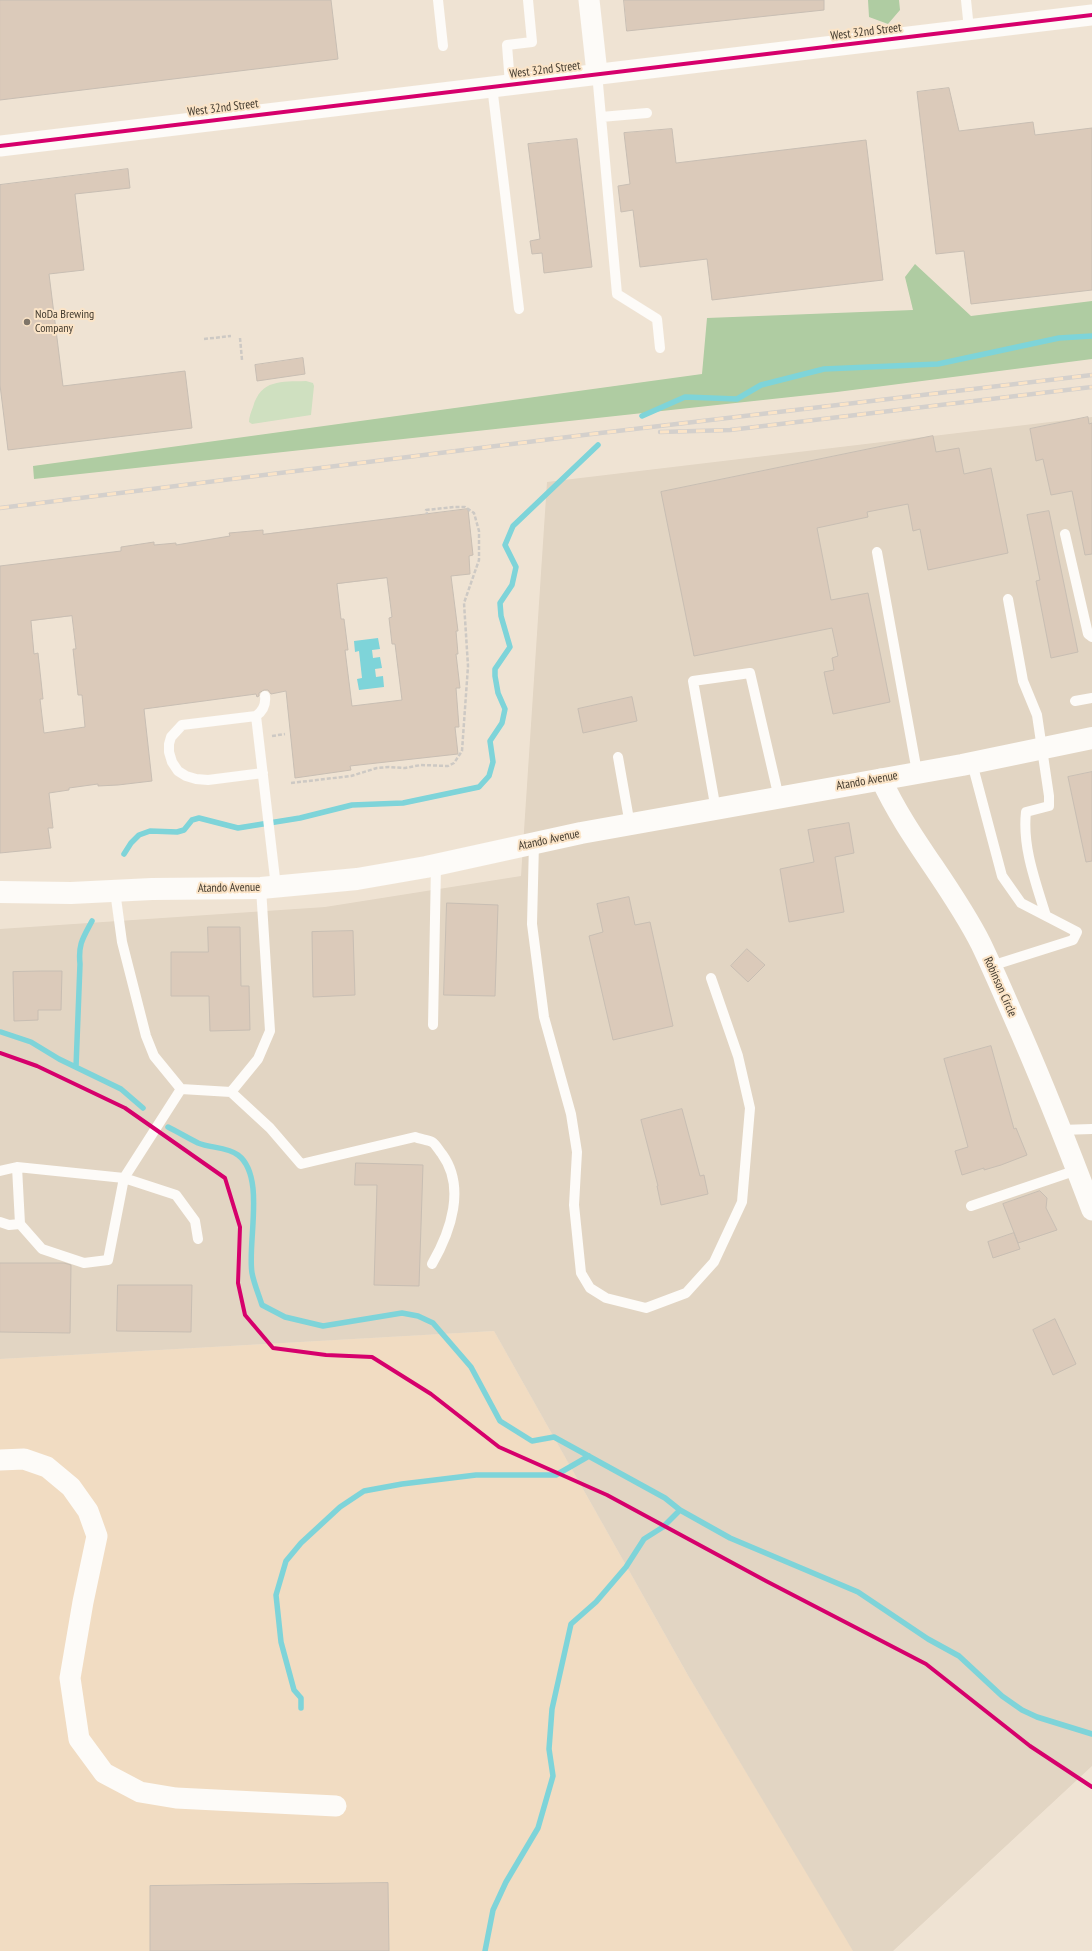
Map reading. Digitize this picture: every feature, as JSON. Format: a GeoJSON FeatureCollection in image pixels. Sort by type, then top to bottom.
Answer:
{"type":"FeatureCollection","features":[{"type":"Feature","properties":{"kind":"main road","name":"Atando Avenue"},"geometry":{"type":"LineString","coordinates":[[0,892],[70,893],[269,887],[357,879],[534,843],[972,763],[1092,738]]}},
{"type":"Feature","properties":{"kind":"street"},"geometry":{"type":"LineString","coordinates":[[589,0],[597,74]]}},
{"type":"Feature","properties":{"kind":"street","name":"West 32nd Street"},"geometry":{"type":"LineString","coordinates":[[0,146],[1092,15]]}},
{"type":"Feature","properties":{"kind":"street","name":"Robinson Circle"},"geometry":{"type":"LineString","coordinates":[[881,779],[893,805],[912,836],[962,909],[991,966],[1062,1130],[1092,1210]]}},
{"type":"Feature","properties":{"kind":"street"},"geometry":{"type":"LineString","coordinates":[[0,1460],[24,1459],[47,1467],[71,1486],[88,1511],[97,1536],[83,1602],[70,1678],[79,1739],[104,1773],[140,1792],[176,1798],[336,1806]]}},
{"type":"Feature","properties":{"kind":"lane"},"geometry":{"type":"LineString","coordinates":[[438,0],[443,46]]}},
{"type":"Feature","properties":{"kind":"lane"},"geometry":{"type":"LineString","coordinates":[[519,309],[501,85],[507,45],[532,42],[528,0]]}},
{"type":"Feature","properties":{"kind":"lane"},"geometry":{"type":"LineString","coordinates":[[966,0],[969,29]]}},
{"type":"Feature","properties":{"kind":"lane"},"geometry":{"type":"LineString","coordinates":[[597,74],[617,294],[657,319],[660,348]]}},
{"type":"Feature","properties":{"kind":"lane"},"geometry":{"type":"LineString","coordinates":[[601,118],[646,113]]}},
{"type":"Feature","properties":{"kind":"lane"},"geometry":{"type":"LineString","coordinates":[[1066,534],[1088,634],[1092,637]]}},
{"type":"Feature","properties":{"kind":"lane"},"geometry":{"type":"LineString","coordinates":[[877,552],[917,772]]}},
{"type":"Feature","properties":{"kind":"lane"},"geometry":{"type":"LineString","coordinates":[[1008,599],[1023,681],[1037,715],[1049,806],[1026,812],[1024,828],[1035,881],[1046,916]]}},
{"type":"Feature","properties":{"kind":"lane"},"geometry":{"type":"LineString","coordinates":[[716,810],[693,681],[750,673],[779,798]]}},
{"type":"Feature","properties":{"kind":"lane"},"geometry":{"type":"LineString","coordinates":[[263,773],[208,780],[186,776],[178,771],[172,762],[169,752],[169,744],[171,737],[182,725],[256,716],[261,713],[264,706],[265,696]]}},
{"type":"Feature","properties":{"kind":"lane"},"geometry":{"type":"LineString","coordinates":[[1075,701],[1092,698]]}},
{"type":"Feature","properties":{"kind":"lane"},"geometry":{"type":"LineString","coordinates":[[231,1092],[258,1059],[270,1031],[269,887],[272,849],[256,716]]}},
{"type":"Feature","properties":{"kind":"lane"},"geometry":{"type":"LineString","coordinates":[[618,757],[630,825]]}},
{"type":"Feature","properties":{"kind":"lane"},"geometry":{"type":"LineString","coordinates":[[972,763],[1002,876],[1021,903],[1077,932],[1073,940],[991,966]]}},
{"type":"Feature","properties":{"kind":"lane"},"geometry":{"type":"LineString","coordinates":[[534,843],[532,924],[544,1017],[571,1114],[577,1152],[574,1205],[581,1272],[590,1288],[606,1298],[646,1308],[686,1293],[714,1262],[742,1202],[750,1108],[738,1056],[711,978]]}},
{"type":"Feature","properties":{"kind":"lane"},"geometry":{"type":"LineString","coordinates":[[433,1025],[436,864]]}},
{"type":"Feature","properties":{"kind":"lane"},"geometry":{"type":"LineString","coordinates":[[115,891],[122,942],[146,1036],[154,1056],[181,1089],[231,1092],[270,1128],[301,1164],[415,1138],[433,1143],[449,1164],[454,1181],[454,1208],[443,1245],[432,1264]]}},
{"type":"Feature","properties":{"kind":"lane"},"geometry":{"type":"LineString","coordinates":[[17,1167],[20,1224],[42,1249],[84,1264],[108,1260],[124,1178],[181,1089]]}},
{"type":"Feature","properties":{"kind":"lane"},"geometry":{"type":"LineString","coordinates":[[1062,1130],[1092,1129]]}},
{"type":"Feature","properties":{"kind":"lane"},"geometry":{"type":"LineString","coordinates":[[0,1171],[17,1167],[124,1178],[176,1195],[195,1221],[198,1239]]}},
{"type":"Feature","properties":{"kind":"lane"},"geometry":{"type":"LineString","coordinates":[[971,1206],[1077,1170]]}},
{"type":"Feature","properties":{"kind":"lane"},"geometry":{"type":"LineString","coordinates":[[0,1222],[9,1225],[20,1224]]}},
{"type":"Feature","properties":{"kind":"path"},"geometry":{"type":"LineString","coordinates":[[204,339],[231,336]]}},
{"type":"Feature","properties":{"kind":"path"},"geometry":{"type":"LineString","coordinates":[[240,338],[242,360]]}},
{"type":"Feature","properties":{"kind":"path"},"geometry":{"type":"LineString","coordinates":[[291,783],[351,776],[377,768],[405,768],[421,765],[448,766],[454,763],[462,751],[468,666],[464,603],[479,560],[480,531],[474,513],[465,507],[426,510],[427,514]]}},
{"type":"Feature","properties":{"kind":"shaded area"},"geometry":{"type":"Polygon","coordinates":[[[1092,417],[1092,1766],[893,1951],[853,1951],[689,1677],[494,1331],[0,1359],[0,929],[325,907],[521,876],[547,482],[1092,417]]]}},
{"type":"Feature","properties":{"kind":"shaded area"},"geometry":{"type":"Polygon","coordinates":[[[494,1331],[689,1677],[854,1951],[0,1951],[0,1359],[494,1331]]]}},
{"type":"Feature","properties":{"kind":"green space"},"geometry":{"type":"Polygon","coordinates":[[[868,0],[899,0],[900,10],[888,24],[869,17],[868,0]]]}},
{"type":"Feature","properties":{"kind":"green space"},"geometry":{"type":"Polygon","coordinates":[[[915,264],[971,316],[1092,301],[1092,359],[837,392],[34,479],[33,466],[702,374],[707,318],[913,310],[905,277],[915,264]]]}},
{"type":"Feature","properties":{"kind":"green space"},"geometry":{"type":"Polygon","coordinates":[[[306,381],[313,383],[314,386],[311,415],[252,424],[249,422],[250,414],[261,391],[280,382],[306,381]]]}},
{"type":"Feature","properties":{"kind":"water"},"geometry":{"type":"Polygon","coordinates":[[[378,638],[380,649],[372,650],[373,658],[380,657],[382,668],[375,669],[376,677],[383,676],[384,687],[359,690],[357,679],[362,678],[359,651],[355,652],[354,641],[378,638]]]}},
{"type":"Feature","properties":{"kind":"building"},"geometry":{"type":"Polygon","coordinates":[[[0,0],[331,0],[338,59],[0,100],[0,0]]]}},
{"type":"Feature","properties":{"kind":"building"},"geometry":{"type":"Polygon","coordinates":[[[624,0],[824,0],[824,10],[627,31],[624,0]]]}},
{"type":"Feature","properties":{"kind":"building"},"geometry":{"type":"Polygon","coordinates":[[[949,88],[959,131],[1033,122],[1035,135],[1092,128],[1092,290],[971,304],[964,251],[936,254],[917,92],[949,88]]]}},
{"type":"Feature","properties":{"kind":"building"},"geometry":{"type":"Polygon","coordinates":[[[672,129],[676,163],[866,140],[883,280],[712,300],[707,259],[640,267],[633,210],[621,212],[618,186],[630,184],[624,133],[672,129]]]}},
{"type":"Feature","properties":{"kind":"building"},"geometry":{"type":"Polygon","coordinates":[[[577,139],[592,267],[544,273],[542,253],[532,254],[530,241],[540,239],[528,144],[577,139]]]}},
{"type":"Feature","properties":{"kind":"building","name":"NoDa Brewing Company"},"geometry":{"type":"Polygon","coordinates":[[[128,169],[130,188],[75,194],[84,270],[49,274],[63,386],[185,371],[192,428],[8,450],[0,385],[0,185],[128,169]]]}},
{"type":"Feature","properties":{"kind":"building"},"geometry":{"type":"Polygon","coordinates":[[[303,358],[305,374],[257,381],[255,365],[303,358]]]}},
{"type":"Feature","properties":{"kind":"building"},"geometry":{"type":"Polygon","coordinates":[[[1088,417],[1089,424],[1092,423],[1092,554],[1085,555],[1072,491],[1051,495],[1043,459],[1036,461],[1030,429],[1088,417]]]}},
{"type":"Feature","properties":{"kind":"building"},"geometry":{"type":"Polygon","coordinates":[[[933,436],[936,452],[959,448],[964,474],[991,468],[1008,553],[928,570],[920,529],[913,531],[908,504],[867,512],[868,517],[817,528],[831,600],[868,593],[890,702],[833,714],[824,672],[834,670],[832,658],[838,656],[832,628],[694,656],[661,492],[933,436]]]}},
{"type":"Feature","properties":{"kind":"building"},"geometry":{"type":"Polygon","coordinates":[[[468,509],[473,555],[469,556],[470,574],[451,576],[458,631],[456,631],[458,654],[456,654],[460,688],[456,688],[459,727],[455,727],[458,754],[350,766],[351,770],[295,778],[286,691],[271,694],[268,690],[264,690],[259,693],[259,696],[257,697],[256,694],[144,709],[152,781],[118,785],[98,786],[98,784],[69,788],[69,790],[49,793],[53,828],[48,828],[51,848],[0,853],[0,566],[121,551],[121,547],[154,542],[154,545],[176,543],[176,545],[230,536],[229,533],[263,530],[263,534],[468,509]],[[387,578],[337,584],[341,619],[344,619],[348,650],[345,650],[352,706],[402,700],[395,644],[392,644],[389,618],[392,617],[387,578]],[[72,616],[31,621],[34,654],[38,653],[43,699],[40,699],[44,733],[85,727],[82,695],[78,695],[73,649],[76,649],[72,616]]]}},
{"type":"Feature","properties":{"kind":"building"},"geometry":{"type":"Polygon","coordinates":[[[1049,511],[1078,652],[1051,658],[1036,581],[1040,580],[1027,515],[1049,511]]]}},
{"type":"Feature","properties":{"kind":"building"},"geometry":{"type":"Polygon","coordinates":[[[632,697],[637,721],[583,733],[578,709],[632,697]]]}},
{"type":"Feature","properties":{"kind":"building"},"geometry":{"type":"Polygon","coordinates":[[[1092,772],[1092,861],[1086,862],[1068,777],[1092,772]]]}},
{"type":"Feature","properties":{"kind":"building"},"geometry":{"type":"Polygon","coordinates":[[[849,823],[854,853],[835,857],[844,912],[789,922],[780,869],[814,862],[808,830],[849,823]]]}},
{"type":"Feature","properties":{"kind":"building"},"geometry":{"type":"Polygon","coordinates":[[[629,897],[635,925],[650,922],[673,1026],[613,1040],[589,936],[603,932],[597,904],[629,897]]]}},
{"type":"Feature","properties":{"kind":"building"},"geometry":{"type":"Polygon","coordinates":[[[447,903],[498,905],[495,996],[444,995],[447,903]]]}},
{"type":"Feature","properties":{"kind":"building"},"geometry":{"type":"Polygon","coordinates":[[[208,927],[240,927],[241,986],[249,986],[250,1030],[210,1031],[209,996],[171,996],[171,952],[208,952],[208,927]]]}},
{"type":"Feature","properties":{"kind":"building"},"geometry":{"type":"Polygon","coordinates":[[[353,931],[355,995],[313,997],[312,932],[353,931]]]}},
{"type":"Feature","properties":{"kind":"building"},"geometry":{"type":"Polygon","coordinates":[[[747,949],[765,965],[748,982],[731,966],[747,949]]]}},
{"type":"Feature","properties":{"kind":"building"},"geometry":{"type":"Polygon","coordinates":[[[62,971],[61,1010],[38,1010],[38,1020],[14,1021],[13,972],[62,971]]]}},
{"type":"Feature","properties":{"kind":"building"},"geometry":{"type":"Polygon","coordinates":[[[991,1046],[1014,1129],[1016,1128],[1027,1155],[1001,1165],[984,1170],[984,1168],[962,1175],[955,1151],[968,1147],[944,1059],[991,1046]]]}},
{"type":"Feature","properties":{"kind":"building"},"geometry":{"type":"Polygon","coordinates":[[[682,1109],[700,1176],[704,1175],[708,1194],[661,1205],[658,1186],[641,1120],[682,1109]]]}},
{"type":"Feature","properties":{"kind":"building"},"geometry":{"type":"Polygon","coordinates":[[[356,1163],[423,1165],[419,1286],[374,1285],[377,1185],[355,1185],[356,1163]]]}},
{"type":"Feature","properties":{"kind":"building"},"geometry":{"type":"Polygon","coordinates":[[[1040,1191],[1047,1198],[1046,1208],[1057,1230],[1018,1243],[1003,1204],[1040,1191]]]}},
{"type":"Feature","properties":{"kind":"building"},"geometry":{"type":"Polygon","coordinates":[[[1014,1233],[1020,1249],[993,1258],[988,1242],[1014,1233]]]}},
{"type":"Feature","properties":{"kind":"building"},"geometry":{"type":"Polygon","coordinates":[[[0,1263],[64,1263],[71,1265],[70,1333],[0,1332],[0,1263]]]}},
{"type":"Feature","properties":{"kind":"building"},"geometry":{"type":"Polygon","coordinates":[[[118,1285],[192,1285],[191,1332],[117,1331],[118,1285]]]}},
{"type":"Feature","properties":{"kind":"building"},"geometry":{"type":"Polygon","coordinates":[[[1055,1319],[1076,1364],[1053,1375],[1033,1330],[1055,1319]]]}},
{"type":"Feature","properties":{"kind":"building"},"geometry":{"type":"Polygon","coordinates":[[[388,1883],[389,1951],[150,1951],[150,1886],[388,1883]]]}},
{"type":"Feature","properties":{"kind":"waterway"},"geometry":{"type":"LineString","coordinates":[[642,416],[685,397],[737,399],[761,385],[824,369],[938,364],[1059,338],[1092,336]]}},
{"type":"Feature","properties":{"kind":"waterway"},"geometry":{"type":"LineString","coordinates":[[124,854],[131,843],[139,835],[150,831],[177,832],[184,830],[192,820],[199,818],[238,828],[300,818],[352,805],[403,803],[479,787],[489,776],[493,762],[490,741],[502,723],[505,709],[498,693],[495,676],[495,669],[510,647],[501,616],[500,603],[512,585],[516,567],[505,545],[513,526],[598,445]]}},
{"type":"Feature","properties":{"kind":"waterway"},"geometry":{"type":"LineString","coordinates":[[76,1067],[80,951],[84,937],[92,921]]}},
{"type":"Feature","properties":{"kind":"waterway"},"geometry":{"type":"LineString","coordinates":[[1,1032],[31,1042],[59,1059],[121,1089],[143,1108]]}},
{"type":"Feature","properties":{"kind":"waterway"},"geometry":{"type":"LineString","coordinates":[[168,1127],[198,1143],[234,1152],[246,1165],[251,1178],[254,1211],[251,1260],[252,1273],[262,1305],[285,1317],[323,1326],[402,1313],[418,1316],[433,1323],[471,1367],[500,1421],[532,1441],[554,1437],[665,1498],[680,1510],[730,1538],[858,1592],[928,1639],[959,1656],[1002,1696],[1022,1710],[1037,1717],[1092,1734]]}},
{"type":"Feature","properties":{"kind":"waterway"},"geometry":{"type":"LineString","coordinates":[[301,1708],[301,1698],[294,1690],[281,1642],[276,1595],[286,1561],[301,1543],[340,1507],[364,1491],[402,1484],[476,1475],[556,1475],[589,1456]]}},
{"type":"Feature","properties":{"kind":"waterway"},"geometry":{"type":"LineString","coordinates":[[485,1951],[493,1910],[506,1882],[538,1828],[553,1776],[549,1749],[552,1709],[571,1624],[596,1602],[626,1567],[644,1539],[663,1527],[680,1510]]}},
{"type":"Feature","properties":{"kind":"railway"},"geometry":{"type":"LineString","coordinates":[[0,508],[592,434],[1092,375]]}},
{"type":"Feature","properties":{"kind":"railway"},"geometry":{"type":"LineString","coordinates":[[660,432],[730,430],[1092,387]]}},
{"type":"Feature","properties":{"kind":"cycle path"},"geometry":{"type":"LineString","coordinates":[[0,146],[1092,15]]}},
{"type":"Feature","properties":{"kind":"cycle path"},"geometry":{"type":"LineString","coordinates":[[0,1053],[37,1066],[125,1108],[225,1178],[240,1227],[238,1283],[245,1315],[273,1348],[326,1355],[372,1357],[431,1394],[499,1447],[607,1495],[766,1581],[926,1664],[1030,1746],[1092,1787]]}},
{"type":"Feature","properties":{"kind":"place","name":"NoDa Brewing Company"},"geometry":{"type":"Point","coordinates":[27,322]}}]}
